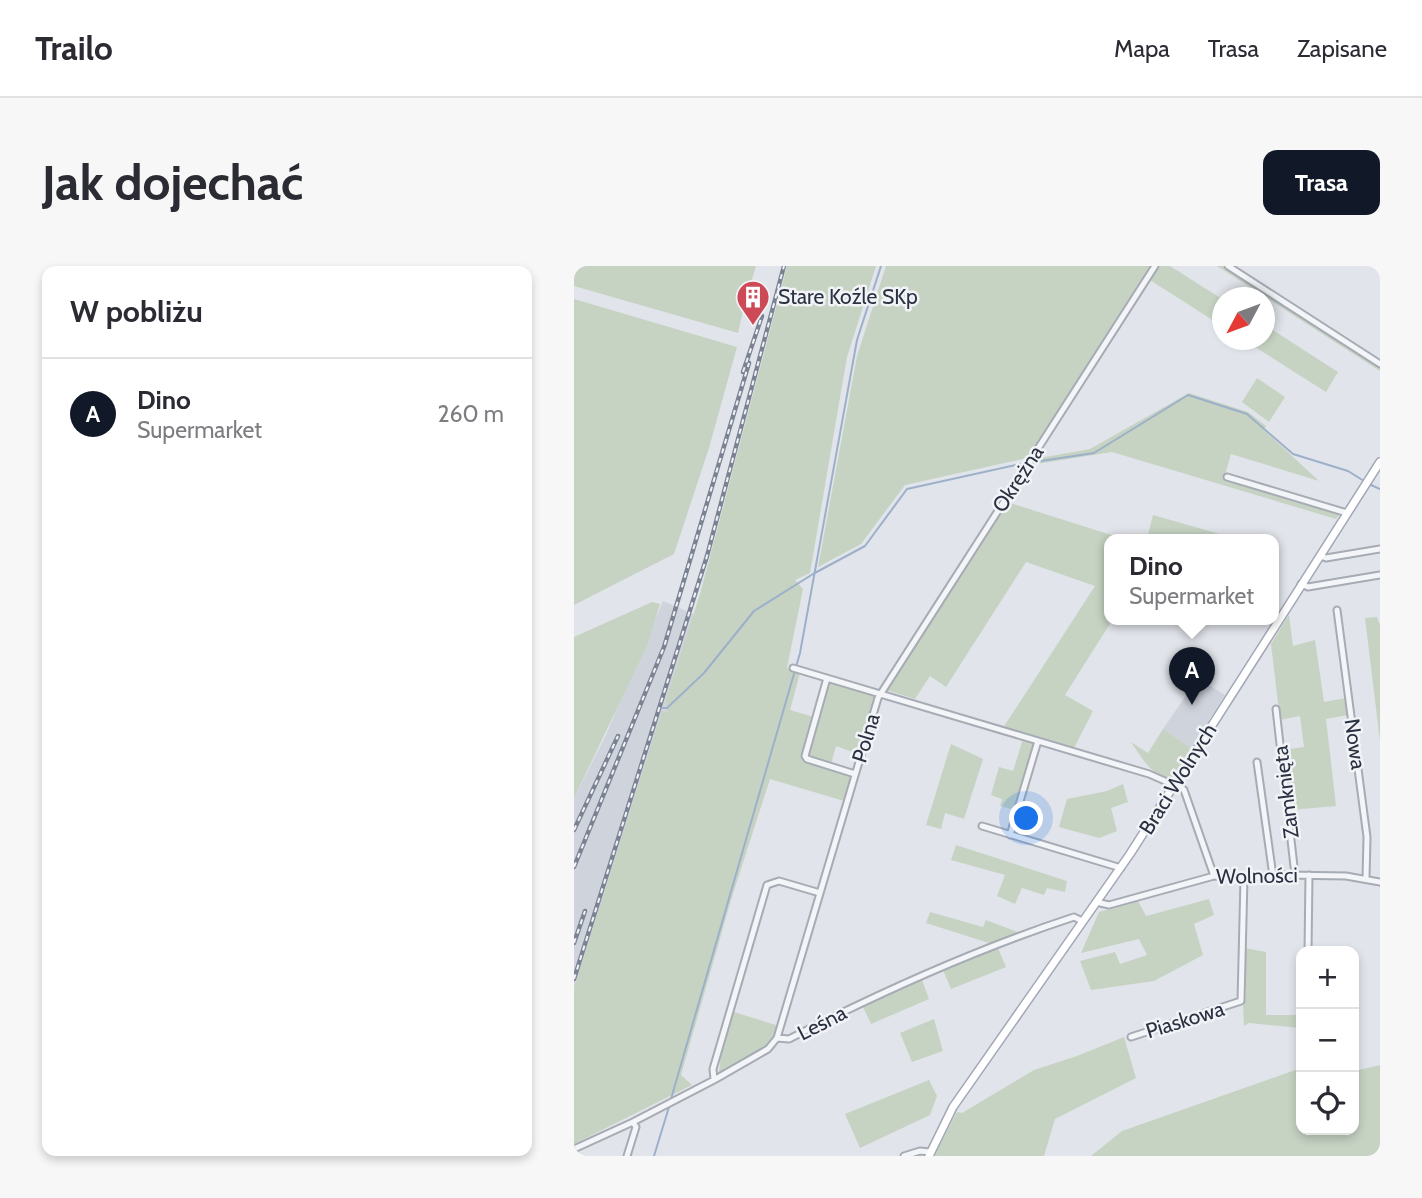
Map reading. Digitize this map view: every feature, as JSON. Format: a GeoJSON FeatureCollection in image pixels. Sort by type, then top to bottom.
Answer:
{"type":"FeatureCollection","features":[{"type":"Feature","properties":{"kind":"main road","name":"Braci Wolnych"},"geometry":{"type":"LineString","coordinates":[[1279,619],[1380,462]]}},
{"type":"Feature","properties":{"kind":"main road","name":"Braci Wolnych"},"geometry":{"type":"LineString","coordinates":[[930,1154],[959,1098],[1121,867],[1275,625]]}},
{"type":"Feature","properties":{"kind":"street","name":"Okrężna"},"geometry":{"type":"LineString","coordinates":[[881,693],[1155,266]]}},
{"type":"Feature","properties":{"kind":"street"},"geometry":{"type":"LineString","coordinates":[[1228,266],[1380,364]]}},
{"type":"Feature","properties":{"kind":"street"},"geometry":{"type":"LineString","coordinates":[[1227,477],[1347,513]]}},
{"type":"Feature","properties":{"kind":"street"},"geometry":{"type":"LineString","coordinates":[[1320,556],[1326,558],[1380,549]]}},
{"type":"Feature","properties":{"kind":"street"},"geometry":{"type":"LineString","coordinates":[[1301,584],[1315,586],[1380,576]]}},
{"type":"Feature","properties":{"kind":"street","name":"Nowa"},"geometry":{"type":"LineString","coordinates":[[1337,610],[1367,837],[1366,879]]}},
{"type":"Feature","properties":{"kind":"street"},"geometry":{"type":"LineString","coordinates":[[795,669],[881,693]]}},
{"type":"Feature","properties":{"kind":"street"},"geometry":{"type":"LineString","coordinates":[[827,678],[805,756],[807,759],[855,774]]}},
{"type":"Feature","properties":{"kind":"street","name":"Polna"},"geometry":{"type":"LineString","coordinates":[[778,1038],[881,693],[1175,784]]}},
{"type":"Feature","properties":{"kind":"street","name":"Zamknięta"},"geometry":{"type":"LineString","coordinates":[[1276,709],[1295,875]]}},
{"type":"Feature","properties":{"kind":"street"},"geometry":{"type":"LineString","coordinates":[[1010,835],[1038,741]]}},
{"type":"Feature","properties":{"kind":"street"},"geometry":{"type":"LineString","coordinates":[[1257,762],[1273,876]]}},
{"type":"Feature","properties":{"kind":"street"},"geometry":{"type":"LineString","coordinates":[[1175,784],[1184,790],[1214,876]]}},
{"type":"Feature","properties":{"kind":"street"},"geometry":{"type":"LineString","coordinates":[[982,826],[1121,867]]}},
{"type":"Feature","properties":{"kind":"street","name":"Wolności"},"geometry":{"type":"LineString","coordinates":[[1096,902],[1109,905],[1214,876],[1244,878],[1295,875],[1380,882]]}},
{"type":"Feature","properties":{"kind":"street"},"geometry":{"type":"LineString","coordinates":[[1308,946],[1309,876]]}},
{"type":"Feature","properties":{"kind":"street","name":"Piaskowa"},"geometry":{"type":"LineString","coordinates":[[1131,1037],[1241,1001],[1244,878]]}},
{"type":"Feature","properties":{"kind":"street"},"geometry":{"type":"LineString","coordinates":[[714,1080],[713,1069],[767,885],[779,881],[820,893]]}},
{"type":"Feature","properties":{"kind":"street","name":"Leśna"},"geometry":{"type":"LineString","coordinates":[[574,1149],[714,1080],[768,1049],[778,1038],[789,1039],[879,995],[1020,936],[1074,917],[1082,921]]}},
{"type":"Feature","properties":{"kind":"street"},"geometry":{"type":"LineString","coordinates":[[627,1156],[636,1127],[633,1122]]}},
{"type":"Feature","properties":{"kind":"street","name":"Braci Wolnych"},"geometry":{"type":"LineString","coordinates":[[904,1156],[920,1151],[930,1154]]}},
{"type":"Feature","properties":{"kind":"shaded area"},"geometry":{"type":"Polygon","coordinates":[[[663,601],[698,616],[574,1013],[574,798],[606,735],[663,601]]]}},
{"type":"Feature","properties":{"kind":"shaded area"},"geometry":{"type":"Polygon","coordinates":[[[1198,678],[1225,695],[1191,748],[1163,729],[1198,678]]]}},
{"type":"Feature","properties":{"kind":"green space"},"geometry":{"type":"Polygon","coordinates":[[[574,266],[756,266],[738,333],[574,286],[574,266]]]}},
{"type":"Feature","properties":{"kind":"green space"},"geometry":{"type":"Polygon","coordinates":[[[787,266],[876,266],[847,357],[810,573],[795,580],[803,589],[787,668],[800,673],[790,710],[814,717],[803,756],[854,775],[844,801],[770,779],[731,900],[681,1075],[692,1085],[574,1144],[574,988],[662,711],[668,713],[666,700],[700,594],[787,266]]]}},
{"type":"Feature","properties":{"kind":"green space"},"geometry":{"type":"Polygon","coordinates":[[[886,266],[1150,266],[1027,458],[905,485],[861,544],[818,567],[857,356],[886,266]]]}},
{"type":"Feature","properties":{"kind":"green space"},"geometry":{"type":"Polygon","coordinates":[[[1158,266],[1170,266],[1212,293],[1212,320],[1150,280],[1158,266]]]}},
{"type":"Feature","properties":{"kind":"green space"},"geometry":{"type":"Polygon","coordinates":[[[1217,266],[1222,266],[1255,287],[1250,287],[1217,266]]]}},
{"type":"Feature","properties":{"kind":"green space"},"geometry":{"type":"Polygon","coordinates":[[[574,299],[737,347],[709,448],[674,554],[574,605],[574,299]]]}},
{"type":"Feature","properties":{"kind":"green space"},"geometry":{"type":"Polygon","coordinates":[[[1275,300],[1380,367],[1380,371],[1275,303],[1275,300]]]}},
{"type":"Feature","properties":{"kind":"green space"},"geometry":{"type":"Polygon","coordinates":[[[1275,331],[1338,372],[1326,392],[1260,350],[1275,350],[1275,331]]]}},
{"type":"Feature","properties":{"kind":"green space"},"geometry":{"type":"Polygon","coordinates":[[[1257,378],[1285,397],[1269,422],[1242,402],[1257,378]]]}},
{"type":"Feature","properties":{"kind":"green space"},"geometry":{"type":"Polygon","coordinates":[[[1189,393],[1248,412],[1266,426],[1264,430],[1319,481],[1231,454],[1224,478],[1340,513],[1336,519],[1112,452],[1030,465],[1034,459],[1090,449],[1189,393]]]}},
{"type":"Feature","properties":{"kind":"green space"},"geometry":{"type":"Polygon","coordinates":[[[1007,502],[1108,534],[1104,534],[1104,625],[1109,625],[1065,695],[1093,711],[1073,750],[1003,728],[1095,586],[1026,562],[946,687],[930,676],[915,699],[886,690],[1007,502]]]}},
{"type":"Feature","properties":{"kind":"green space"},"geometry":{"type":"Polygon","coordinates":[[[1153,515],[1220,534],[1148,534],[1153,515]]]}},
{"type":"Feature","properties":{"kind":"green space"},"geometry":{"type":"Polygon","coordinates":[[[652,602],[660,604],[647,646],[574,798],[574,637],[652,602]]]}},
{"type":"Feature","properties":{"kind":"green space"},"geometry":{"type":"Polygon","coordinates":[[[1289,615],[1293,646],[1315,640],[1324,702],[1346,698],[1348,715],[1326,719],[1336,806],[1291,810],[1283,750],[1304,747],[1300,716],[1280,720],[1271,644],[1289,615]]]}},
{"type":"Feature","properties":{"kind":"green space"},"geometry":{"type":"Polygon","coordinates":[[[1377,617],[1380,625],[1380,741],[1365,618],[1377,617]]]}},
{"type":"Feature","properties":{"kind":"green space"},"geometry":{"type":"Polygon","coordinates":[[[829,681],[876,697],[858,754],[836,746],[831,764],[808,756],[829,681]]]}},
{"type":"Feature","properties":{"kind":"green space"},"geometry":{"type":"Polygon","coordinates":[[[1163,729],[1191,748],[1174,777],[1169,779],[1152,769],[1131,742],[1148,753],[1163,729]]]}},
{"type":"Feature","properties":{"kind":"green space"},"geometry":{"type":"Polygon","coordinates":[[[1023,739],[1034,742],[1015,810],[1000,806],[1002,799],[991,795],[999,767],[1013,771],[1023,739]]]}},
{"type":"Feature","properties":{"kind":"green space"},"geometry":{"type":"Polygon","coordinates":[[[951,744],[983,759],[964,819],[945,813],[941,829],[926,825],[951,744]]]}},
{"type":"Feature","properties":{"kind":"green space"},"geometry":{"type":"Polygon","coordinates":[[[1123,784],[1128,802],[1111,808],[1117,831],[1099,838],[1059,827],[1067,799],[1107,791],[1123,784]]]}},
{"type":"Feature","properties":{"kind":"green space"},"geometry":{"type":"Polygon","coordinates":[[[956,845],[1067,881],[1065,892],[1047,888],[1044,895],[1022,888],[1015,904],[997,896],[1005,875],[951,860],[956,845]]]}},
{"type":"Feature","properties":{"kind":"green space"},"geometry":{"type":"Polygon","coordinates":[[[1209,899],[1214,915],[1194,924],[1203,955],[1154,981],[1091,990],[1080,961],[1115,952],[1120,964],[1147,955],[1139,939],[1081,953],[1099,912],[1138,901],[1146,916],[1209,899]]]}},
{"type":"Feature","properties":{"kind":"green space"},"geometry":{"type":"Polygon","coordinates":[[[930,912],[983,927],[986,920],[1020,933],[992,944],[926,923],[930,912]]]}},
{"type":"Feature","properties":{"kind":"green space"},"geometry":{"type":"Polygon","coordinates":[[[998,948],[1006,967],[951,989],[943,970],[998,948]]]}},
{"type":"Feature","properties":{"kind":"green space"},"geometry":{"type":"Polygon","coordinates":[[[1245,948],[1266,952],[1266,1015],[1296,1015],[1296,1028],[1249,1023],[1244,1026],[1243,1006],[1246,997],[1245,948]]]}},
{"type":"Feature","properties":{"kind":"green space"},"geometry":{"type":"Polygon","coordinates":[[[922,980],[929,999],[871,1024],[862,1005],[922,980]]]}},
{"type":"Feature","properties":{"kind":"green space"},"geometry":{"type":"Polygon","coordinates":[[[734,1012],[779,1026],[774,1044],[719,1073],[721,1053],[734,1012]]]}},
{"type":"Feature","properties":{"kind":"green space"},"geometry":{"type":"Polygon","coordinates":[[[934,1019],[943,1051],[912,1062],[900,1033],[934,1019]]]}},
{"type":"Feature","properties":{"kind":"green space"},"geometry":{"type":"Polygon","coordinates":[[[1124,1037],[1136,1078],[1055,1119],[1044,1156],[934,1156],[957,1112],[962,1113],[1034,1070],[1124,1037]]]}},
{"type":"Feature","properties":{"kind":"green space"},"geometry":{"type":"Polygon","coordinates":[[[1380,1065],[1380,1156],[1091,1156],[1122,1131],[1296,1070],[1296,1135],[1359,1135],[1359,1070],[1380,1065]]]}},
{"type":"Feature","properties":{"kind":"green space"},"geometry":{"type":"Polygon","coordinates":[[[929,1080],[937,1096],[930,1115],[860,1148],[845,1114],[929,1080]]]}},
{"type":"Feature","properties":{"kind":"waterway"},"geometry":{"type":"LineString","coordinates":[[671,1099],[800,653],[857,340],[881,266]]}},
{"type":"Feature","properties":{"kind":"waterway"},"geometry":{"type":"LineString","coordinates":[[1034,462],[1094,453],[1188,395],[1247,414],[1293,454],[1348,471],[1364,481]]}},
{"type":"Feature","properties":{"kind":"waterway"},"geometry":{"type":"LineString","coordinates":[[663,708],[667,708],[704,673],[754,611],[813,574],[865,546],[907,489],[1020,464]]}},
{"type":"Feature","properties":{"kind":"waterway"},"geometry":{"type":"LineString","coordinates":[[1369,484],[1380,489]]}},
{"type":"Feature","properties":{"kind":"waterway"},"geometry":{"type":"LineString","coordinates":[[654,1156],[669,1107]]}},
{"type":"Feature","properties":{"kind":"railway"},"geometry":{"type":"LineString","coordinates":[[574,979],[707,556],[784,266]]}},
{"type":"Feature","properties":{"kind":"railway"},"geometry":{"type":"LineString","coordinates":[[743,372],[762,316]]}},
{"type":"Feature","properties":{"kind":"railway"},"geometry":{"type":"LineString","coordinates":[[574,867],[664,647],[749,363]]}},
{"type":"Feature","properties":{"kind":"railway"},"geometry":{"type":"LineString","coordinates":[[574,830],[618,736]]}},
{"type":"Feature","properties":{"kind":"railway"},"geometry":{"type":"LineString","coordinates":[[574,943],[585,911]]}},
{"type":"Feature","properties":{"kind":"place","name":"Stare Koźle SKp"},"geometry":{"type":"Point","coordinates":[753,327]}},
{"type":"Feature","properties":{"kind":"place","name":"Dino"},"geometry":{"type":"Point","coordinates":[1192,705]}}]}
